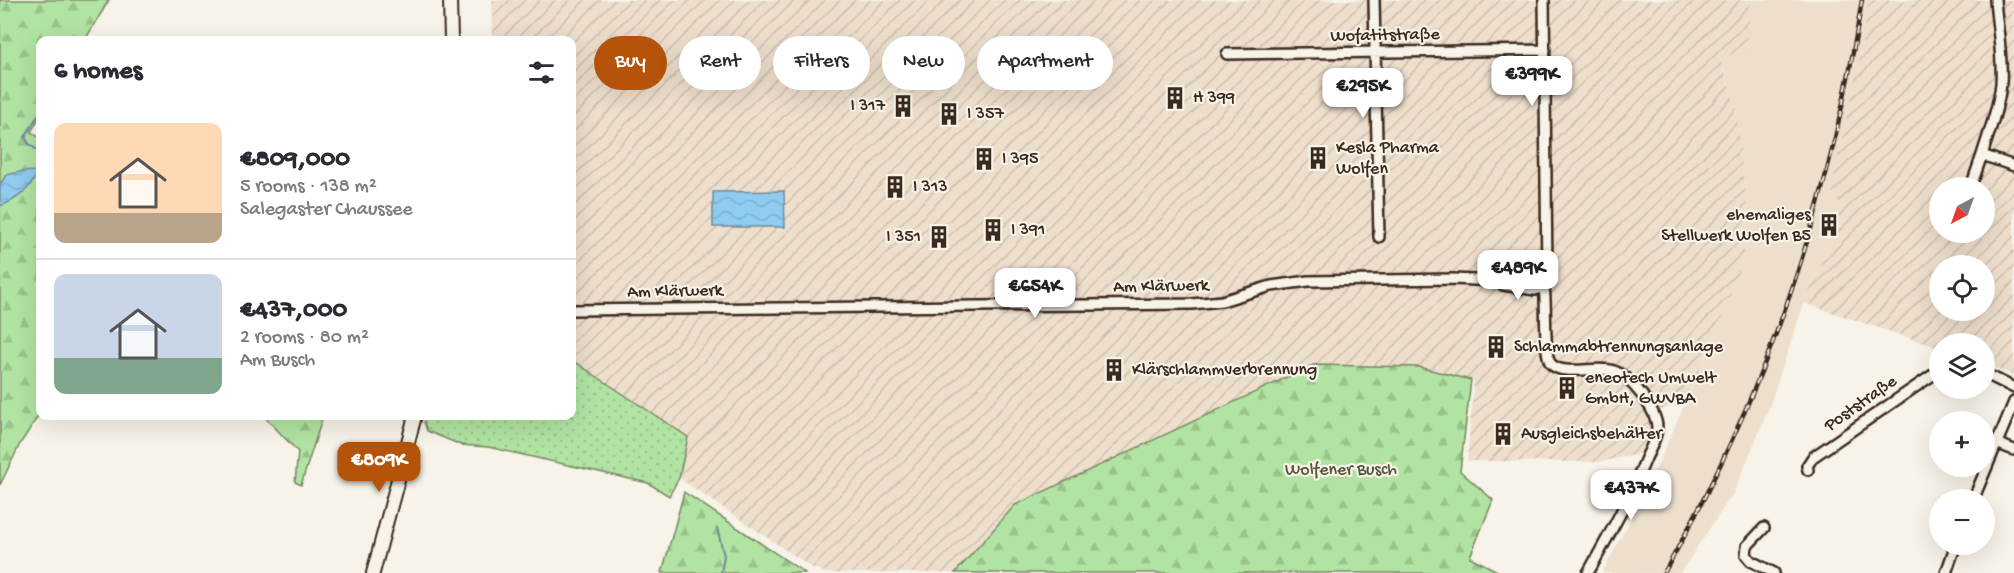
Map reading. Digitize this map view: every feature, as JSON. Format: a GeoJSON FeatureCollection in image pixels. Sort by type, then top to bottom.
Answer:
{"type":"FeatureCollection","features":[{"type":"Feature","properties":{"kind":"main road"},"geometry":{"type":"LineString","coordinates":[[450,0],[451,36]]}},
{"type":"Feature","properties":{"kind":"main road"},"geometry":{"type":"LineString","coordinates":[[373,573],[414,420]]}},
{"type":"Feature","properties":{"kind":"street"},"geometry":{"type":"LineString","coordinates":[[1374,0],[1378,237]]}},
{"type":"Feature","properties":{"kind":"street"},"geometry":{"type":"LineString","coordinates":[[1544,0],[1546,352],[1552,364],[1560,369],[1610,370],[1620,374],[1634,385],[1657,423],[1656,434],[1634,487],[1588,573]]}},
{"type":"Feature","properties":{"kind":"street"},"geometry":{"type":"LineString","coordinates":[[1974,177],[2001,86],[2002,66],[1995,0]]}},
{"type":"Feature","properties":{"kind":"street","name":"Wofatitstraße"},"geometry":{"type":"LineString","coordinates":[[1227,54],[1545,50]]}},
{"type":"Feature","properties":{"kind":"street"},"geometry":{"type":"LineString","coordinates":[[1982,155],[2014,166]]}},
{"type":"Feature","properties":{"kind":"street","name":"Am Klärwerk"},"geometry":{"type":"LineString","coordinates":[[1496,281],[1503,277],[1547,273]]}},
{"type":"Feature","properties":{"kind":"street","name":"Am Klärwerk"},"geometry":{"type":"LineString","coordinates":[[576,310],[1192,304],[1228,300],[1271,286],[1299,281],[1453,279],[1496,281],[1503,285],[1535,290],[1544,287]]}},
{"type":"Feature","properties":{"kind":"street","name":"Poststraße"},"geometry":{"type":"LineString","coordinates":[[1808,470],[1807,466],[1813,457],[1929,378]]}},
{"type":"Feature","properties":{"kind":"street"},"geometry":{"type":"LineString","coordinates":[[1995,378],[2014,388]]}},
{"type":"Feature","properties":{"kind":"street"},"geometry":{"type":"LineString","coordinates":[[1977,489],[2014,402]]}},
{"type":"Feature","properties":{"kind":"street"},"geometry":{"type":"LineString","coordinates":[[1996,443],[2014,450]]}},
{"type":"Feature","properties":{"kind":"street"},"geometry":{"type":"LineString","coordinates":[[1764,528],[1750,542],[1746,555],[1752,561],[1774,573]]}},
{"type":"Feature","properties":{"kind":"street"},"geometry":{"type":"LineString","coordinates":[[1946,573],[1952,555]]}},
{"type":"Feature","properties":{"kind":"shaded area"},"geometry":{"type":"Polygon","coordinates":[[[492,0],[1751,0],[1746,54],[1719,55],[1736,107],[1749,228],[1738,276],[1711,346],[1686,400],[1660,411],[1662,424],[1654,451],[1599,462],[1467,461],[1474,380],[1419,367],[1313,365],[1015,505],[955,573],[826,573],[811,567],[679,478],[688,437],[576,363],[576,36],[492,36],[492,0]]]}},
{"type":"Feature","properties":{"kind":"shaded area"},"geometry":{"type":"Polygon","coordinates":[[[1751,0],[1869,0],[1841,205],[1835,233],[1804,303],[1768,410],[1734,492],[1680,573],[1602,573],[1647,489],[1711,346],[1738,276],[1749,228],[1736,107],[1719,54],[1745,54],[1751,0]]]}},
{"type":"Feature","properties":{"kind":"shaded area"},"geometry":{"type":"Polygon","coordinates":[[[1869,0],[2014,0],[2014,376],[1995,368],[1995,333],[1929,333],[1929,345],[1804,303],[1835,233],[1841,205],[1831,190],[1859,62],[1869,0]]]}},
{"type":"Feature","properties":{"kind":"green space"},"geometry":{"type":"Polygon","coordinates":[[[0,0],[109,0],[87,36],[36,36],[36,123],[31,132],[36,135],[36,419],[20,444],[0,485],[0,0]]]}},
{"type":"Feature","properties":{"kind":"green space"},"geometry":{"type":"Polygon","coordinates":[[[576,363],[688,437],[679,478],[669,496],[648,483],[488,447],[461,445],[427,431],[425,420],[576,420],[576,363]]]}},
{"type":"Feature","properties":{"kind":"green space","name":"Wolfener Busch"},"geometry":{"type":"Polygon","coordinates":[[[1313,365],[1419,367],[1471,380],[1460,471],[1493,500],[1470,557],[1501,573],[955,573],[1015,505],[1313,365]]]}},
{"type":"Feature","properties":{"kind":"green space"},"geometry":{"type":"Polygon","coordinates":[[[268,420],[322,420],[301,485],[295,482],[298,452],[268,420]]]}},
{"type":"Feature","properties":{"kind":"green space"},"geometry":{"type":"Polygon","coordinates":[[[684,492],[805,573],[662,573],[684,492]]]}},
{"type":"Feature","properties":{"kind":"water"},"geometry":{"type":"Polygon","coordinates":[[[36,171],[36,175],[23,193],[0,206],[0,185],[6,175],[36,171]]]}},
{"type":"Feature","properties":{"kind":"water"},"geometry":{"type":"Polygon","coordinates":[[[784,191],[785,227],[713,227],[713,192],[784,191]]]}},
{"type":"Feature","properties":{"kind":"waterway"},"geometry":{"type":"LineString","coordinates":[[36,119],[25,137],[36,149]]}},
{"type":"Feature","properties":{"kind":"waterway"},"geometry":{"type":"LineString","coordinates":[[717,528],[724,556],[721,573]]}},
{"type":"Feature","properties":{"kind":"railway"},"geometry":{"type":"LineString","coordinates":[[1664,573],[1734,435],[1764,366],[1790,296],[1832,151],[1862,0]]}},
{"type":"Feature","properties":{"kind":"place","name":"H 399"},"geometry":{"type":"Point","coordinates":[1175,98]}},
{"type":"Feature","properties":{"kind":"place","name":"I 317"},"geometry":{"type":"Point","coordinates":[903,106]}},
{"type":"Feature","properties":{"kind":"place","name":"I 357"},"geometry":{"type":"Point","coordinates":[949,114]}},
{"type":"Feature","properties":{"kind":"place","name":"Kesla Pharma Wolfen"},"geometry":{"type":"Point","coordinates":[1318,158]}},
{"type":"Feature","properties":{"kind":"place","name":"I 395"},"geometry":{"type":"Point","coordinates":[984,159]}},
{"type":"Feature","properties":{"kind":"place","name":"I 313"},"geometry":{"type":"Point","coordinates":[895,187]}},
{"type":"Feature","properties":{"kind":"place","name":"ehemaliges Stellwerk Wolfen B5"},"geometry":{"type":"Point","coordinates":[1829,225]}},
{"type":"Feature","properties":{"kind":"place","name":"I 391"},"geometry":{"type":"Point","coordinates":[993,230]}},
{"type":"Feature","properties":{"kind":"place","name":"I 351"},"geometry":{"type":"Point","coordinates":[939,237]}},
{"type":"Feature","properties":{"kind":"place","name":"Schlammabtrennungsanlage"},"geometry":{"type":"Point","coordinates":[1496,347]}},
{"type":"Feature","properties":{"kind":"place","name":"Klärschlammverbrennung"},"geometry":{"type":"Point","coordinates":[1114,370]}},
{"type":"Feature","properties":{"kind":"place","name":"eneotech Umwelt GmbH, GWVBA"},"geometry":{"type":"Point","coordinates":[1567,388]}},
{"type":"Feature","properties":{"kind":"place","name":"Ausgleichsbehälter"},"geometry":{"type":"Point","coordinates":[1503,434]}}]}
